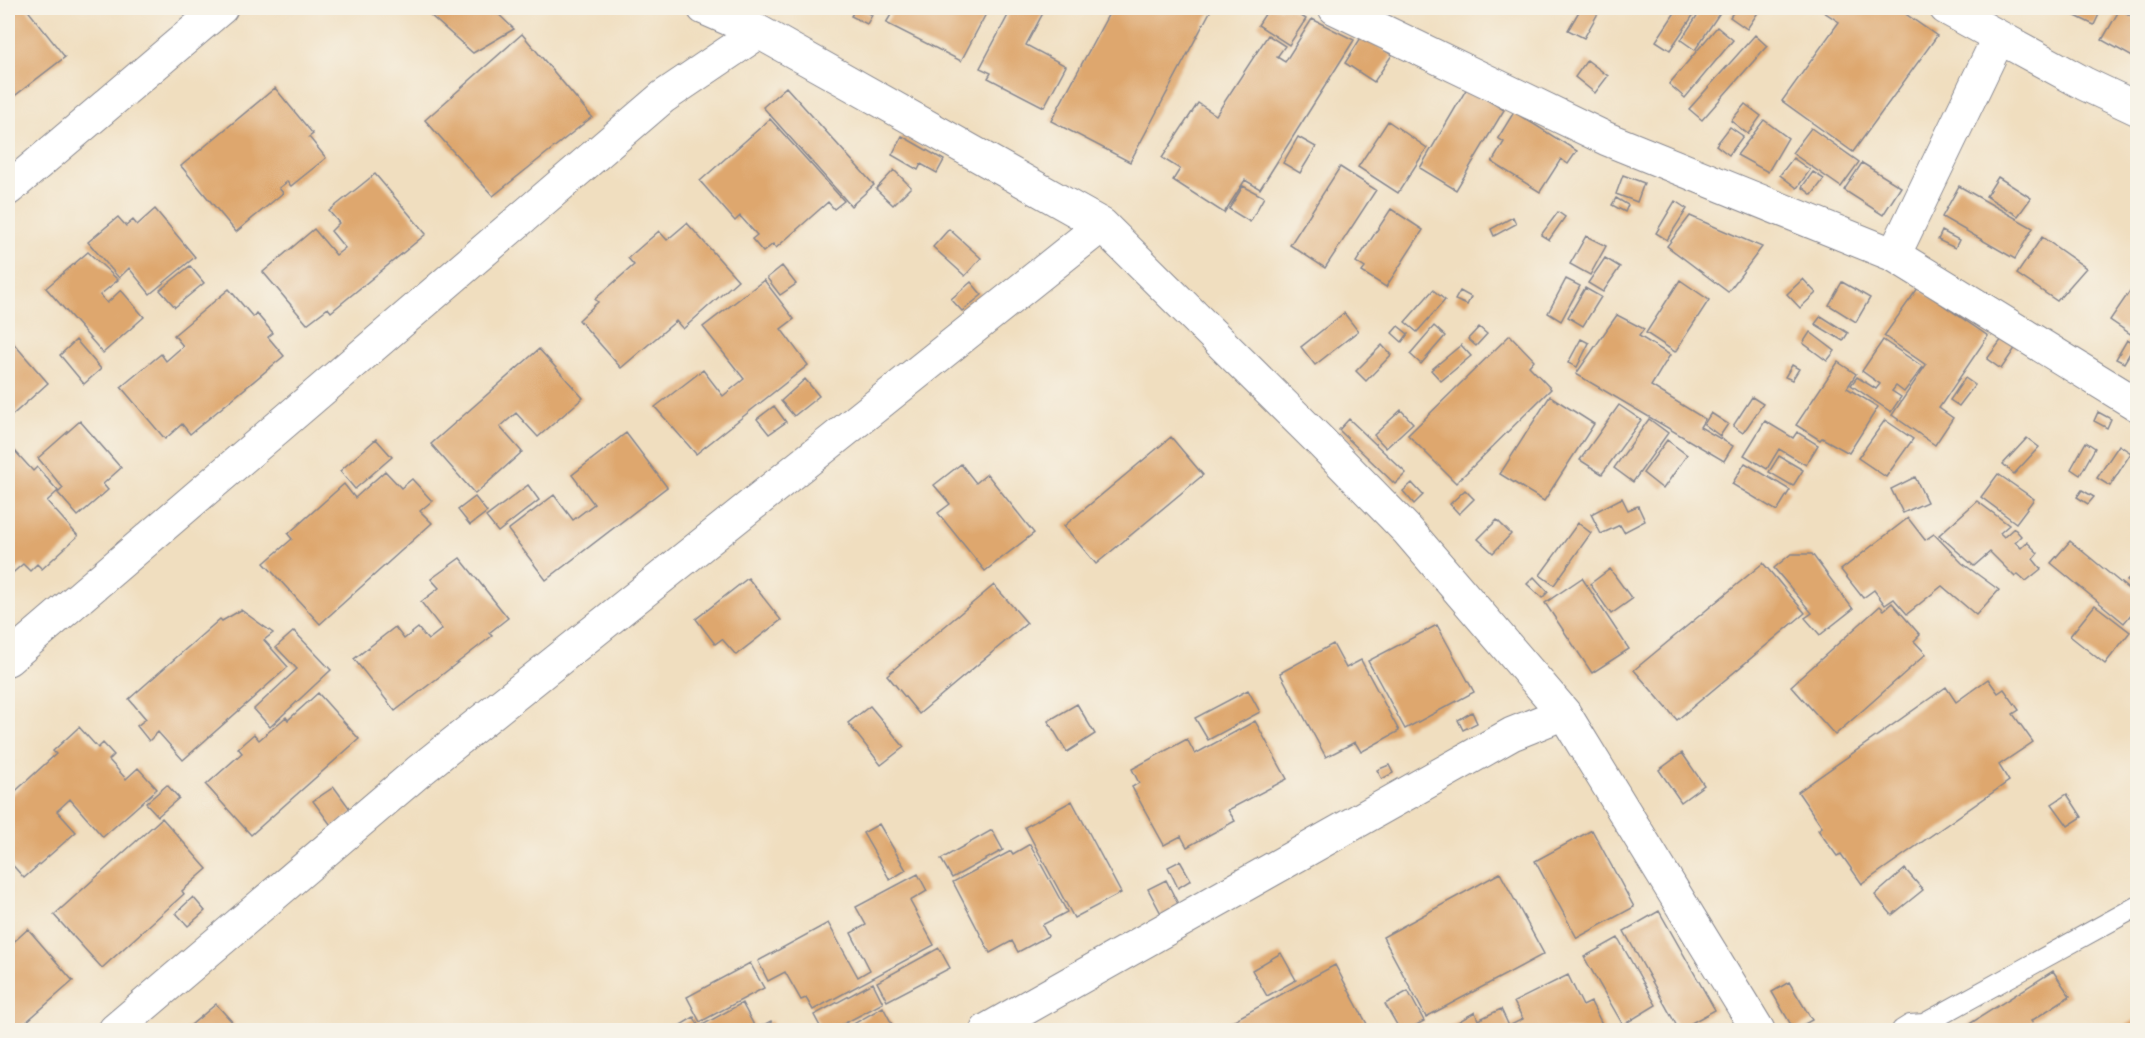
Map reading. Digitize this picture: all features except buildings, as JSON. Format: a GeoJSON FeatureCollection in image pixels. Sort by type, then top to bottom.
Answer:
{"type":"FeatureCollection","features":[{"type":"Feature","properties":{"kind":"street"},"geometry":{"type":"LineString","coordinates":[[8,189],[221,8]]}},
{"type":"Feature","properties":{"kind":"street"},"geometry":{"type":"LineString","coordinates":[[704,8],[759,32],[1102,225],[1408,531],[1564,713],[1749,1028]]}},
{"type":"Feature","properties":{"kind":"street"},"geometry":{"type":"LineString","coordinates":[[1335,8],[1607,139],[1894,255],[2138,405]]}},
{"type":"Feature","properties":{"kind":"street"},"geometry":{"type":"LineString","coordinates":[[1946,8],[2085,84],[2138,109]]}},
{"type":"Feature","properties":{"kind":"street"},"geometry":{"type":"LineString","coordinates":[[8,659],[663,97],[759,32]]}},
{"type":"Feature","properties":{"kind":"street"},"geometry":{"type":"LineString","coordinates":[[1894,255],[1999,37]]}},
{"type":"Feature","properties":{"kind":"street"},"geometry":{"type":"LineString","coordinates":[[115,1030],[418,772],[1102,225]]}},
{"type":"Feature","properties":{"kind":"street"},"geometry":{"type":"LineString","coordinates":[[987,1030],[1512,734],[1564,713]]}},
{"type":"Feature","properties":{"kind":"lane"},"geometry":{"type":"LineString","coordinates":[[1902,1030],[1910,1025],[1924,1024],[2138,906]]}}]}
